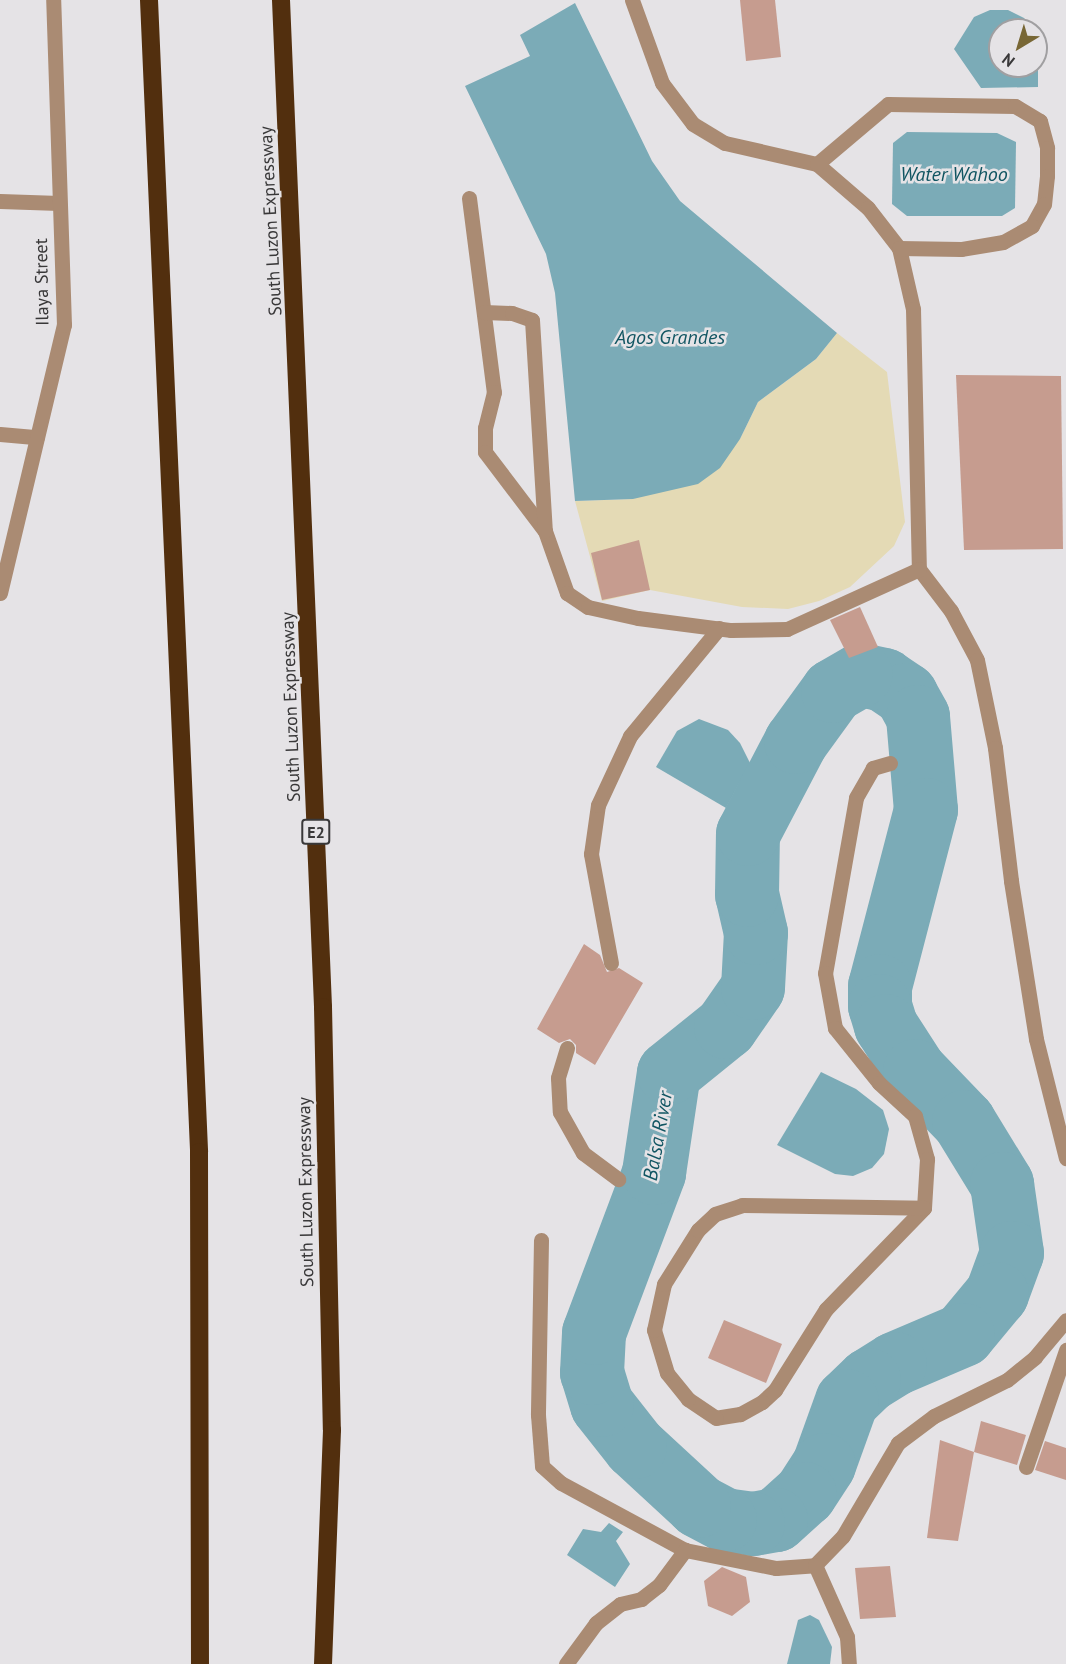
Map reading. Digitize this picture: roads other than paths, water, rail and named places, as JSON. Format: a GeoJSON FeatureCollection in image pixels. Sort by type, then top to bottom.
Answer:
{"type":"FeatureCollection","features":[{"type":"Feature","properties":{"kind":"highway"},"geometry":{"type":"LineString","coordinates":[[149,0],[199,1152],[200,1664]]}},
{"type":"Feature","properties":{"kind":"highway","name":"South Luzon Expressway"},"geometry":{"type":"LineString","coordinates":[[281,0],[323,1007],[332,1430],[322,1664]]}},
{"type":"Feature","properties":{"kind":"street","name":"Ilaya Street"},"geometry":{"type":"LineString","coordinates":[[0,590],[64,324],[53,0]]}},
{"type":"Feature","properties":{"kind":"street"},"geometry":{"type":"LineString","coordinates":[[632,0],[662,83],[693,124],[724,143],[817,164],[868,208],[899,248],[913,309],[919,569],[951,612],[977,660],[995,748],[1011,881],[1036,1039],[1066,1158]]}},
{"type":"Feature","properties":{"kind":"street"},"geometry":{"type":"LineString","coordinates":[[817,164],[888,104],[1015,106],[1040,120],[1047,176],[1044,204],[1032,226],[1003,242],[961,249],[899,248]]}},
{"type":"Feature","properties":{"kind":"street"},"geometry":{"type":"LineString","coordinates":[[469,198],[494,392],[484,428],[485,452],[545,531]]}},
{"type":"Feature","properties":{"kind":"street"},"geometry":{"type":"LineString","coordinates":[[0,201],[59,203]]}},
{"type":"Feature","properties":{"kind":"street"},"geometry":{"type":"LineString","coordinates":[[484,312],[512,313],[532,320],[545,531],[567,593],[588,607],[719,628],[787,629],[919,569]]}},
{"type":"Feature","properties":{"kind":"street"},"geometry":{"type":"LineString","coordinates":[[0,434],[37,437]]}},
{"type":"Feature","properties":{"kind":"street"},"geometry":{"type":"LineString","coordinates":[[611,963],[591,854],[598,805],[630,736],[719,628]]}},
{"type":"Feature","properties":{"kind":"street"},"geometry":{"type":"LineString","coordinates":[[890,763],[873,768],[856,798],[825,973],[835,1028],[879,1083],[915,1116],[927,1159],[924,1208],[826,1309],[782,1380],[762,1402],[740,1414],[716,1418],[688,1399],[667,1373],[654,1330],[664,1284],[698,1230],[715,1214],[742,1204],[924,1208]]}},
{"type":"Feature","properties":{"kind":"street"},"geometry":{"type":"LineString","coordinates":[[567,1048],[558,1078],[560,1112],[583,1153],[618,1179]]}},
{"type":"Feature","properties":{"kind":"street"},"geometry":{"type":"LineString","coordinates":[[541,1240],[538,1415],[542,1466],[561,1483],[685,1550],[776,1568],[815,1565],[843,1536],[898,1443],[934,1416],[1007,1380],[1035,1357],[1066,1320]]}},
{"type":"Feature","properties":{"kind":"street"},"geometry":{"type":"LineString","coordinates":[[1026,1467],[1066,1350]]}},
{"type":"Feature","properties":{"kind":"street"},"geometry":{"type":"LineString","coordinates":[[566,1664],[596,1623],[620,1604],[641,1599],[659,1586],[685,1550]]}},
{"type":"Feature","properties":{"kind":"street"},"geometry":{"type":"LineString","coordinates":[[815,1565],[847,1637],[849,1664]]}},
{"type":"Feature","properties":{"kind":"water","name":"Agos Grandes"},"geometry":{"type":"Polygon","coordinates":[[[575,3],[652,161],[680,201],[837,333],[816,359],[758,402],[740,439],[720,468],[698,484],[633,499],[575,501],[555,293],[546,254],[465,86],[530,56],[520,35],[575,3]]]}},
{"type":"Feature","properties":{"kind":"water"},"geometry":{"type":"Polygon","coordinates":[[[990,10],[1008,10],[1024,18],[988,18],[988,78],[1038,78],[1038,87],[981,88],[954,49],[974,17],[990,10]]]}},
{"type":"Feature","properties":{"kind":"water","name":"Water Wahoo"},"geometry":{"type":"Polygon","coordinates":[[[907,132],[997,133],[1016,142],[1015,208],[1002,216],[907,216],[892,204],[893,143],[907,132]]]}},
{"type":"Feature","properties":{"kind":"water"},"geometry":{"type":"Polygon","coordinates":[[[699,719],[728,730],[740,743],[750,763],[726,808],[656,767],[677,731],[699,719]]]}},
{"type":"Feature","properties":{"kind":"water"},"geometry":{"type":"Polygon","coordinates":[[[821,1072],[856,1089],[883,1110],[889,1129],[884,1154],[872,1168],[853,1176],[835,1174],[777,1145],[821,1072]]]}},
{"type":"Feature","properties":{"kind":"water"},"geometry":{"type":"Polygon","coordinates":[[[609,1523],[623,1532],[616,1541],[630,1564],[615,1587],[567,1555],[583,1529],[601,1532],[609,1523]]]}},
{"type":"Feature","properties":{"kind":"water"},"geometry":{"type":"Polygon","coordinates":[[[810,1615],[819,1620],[832,1647],[830,1664],[787,1664],[798,1620],[810,1615]]]}},
{"type":"Feature","properties":{"kind":"waterway","name":"Balsa River"},"geometry":{"type":"LineString","coordinates":[[861,675],[884,680],[906,695],[918,717],[926,810],[880,986],[880,1006],[886,1026],[915,1071],[964,1122],[1002,1184],[1012,1253],[997,1294],[963,1335],[895,1364],[869,1380],[847,1401],[824,1465],[805,1494],[776,1520],[753,1524],[725,1520],[699,1506],[635,1447],[602,1405],[592,1373],[594,1333],[654,1173],[669,1073],[726,1027],[753,988],[756,933],[747,895],[748,834],[796,742],[833,691],[861,675]]}}]}
